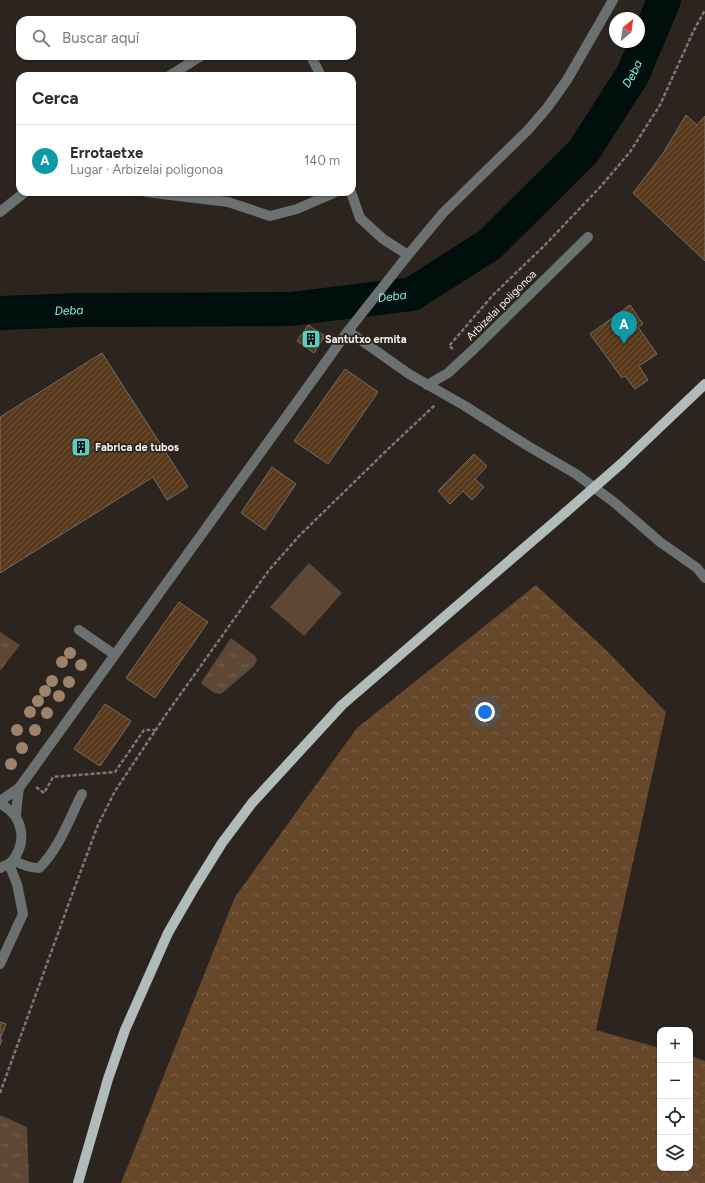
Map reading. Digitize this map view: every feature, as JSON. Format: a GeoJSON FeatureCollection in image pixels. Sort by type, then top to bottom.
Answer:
{"type":"FeatureCollection","features":[{"type":"Feature","properties":{"kind":"main road"},"geometry":{"type":"LineString","coordinates":[[78,1183],[108,1079],[125,1030],[168,933],[222,842],[252,803],[342,705],[622,464],[705,384]]}},
{"type":"Feature","properties":{"kind":"street"},"geometry":{"type":"LineString","coordinates":[[0,801],[22,784],[348,331],[443,213],[527,131],[547,108],[567,80],[613,0]]}},
{"type":"Feature","properties":{"kind":"street"},"geometry":{"type":"LineString","coordinates":[[175,72],[195,60]]}},
{"type":"Feature","properties":{"kind":"street"},"geometry":{"type":"LineString","coordinates":[[313,60],[319,72]]}},
{"type":"Feature","properties":{"kind":"street"},"geometry":{"type":"LineString","coordinates":[[0,212],[20,196]]}},
{"type":"Feature","properties":{"kind":"street"},"geometry":{"type":"LineString","coordinates":[[179,196],[228,202],[270,216],[297,209],[327,196]]}},
{"type":"Feature","properties":{"kind":"street"},"geometry":{"type":"LineString","coordinates":[[352,196],[360,218],[383,239],[408,255]]}},
{"type":"Feature","properties":{"kind":"street","name":"Arbizelai poligonoa"},"geometry":{"type":"LineString","coordinates":[[427,385],[448,373],[588,237]]}},
{"type":"Feature","properties":{"kind":"street"},"geometry":{"type":"LineString","coordinates":[[348,331],[409,374],[576,474],[614,503],[660,542],[701,568],[705,578]]}},
{"type":"Feature","properties":{"kind":"street"},"geometry":{"type":"LineString","coordinates":[[79,630],[115,655]]}},
{"type":"Feature","properties":{"kind":"street"},"geometry":{"type":"LineString","coordinates":[[16,817],[16,803],[22,784]]}},
{"type":"Feature","properties":{"kind":"street"},"geometry":{"type":"LineString","coordinates":[[7,864],[39,868],[46,862],[82,794]]}},
{"type":"Feature","properties":{"kind":"street"},"geometry":{"type":"LineString","coordinates":[[0,804],[7,807],[16,817],[20,824],[22,835],[21,846],[7,864]]}},
{"type":"Feature","properties":{"kind":"street"},"geometry":{"type":"LineString","coordinates":[[0,964],[23,914],[17,884],[7,864]]}},
{"type":"Feature","properties":{"kind":"path"},"geometry":{"type":"LineString","coordinates":[[449,346],[493,295],[602,185],[630,152],[660,105],[693,32],[705,10]]}},
{"type":"Feature","properties":{"kind":"path"},"geometry":{"type":"LineString","coordinates":[[0,1093],[98,825],[115,791],[156,730],[269,570],[300,536],[380,456],[437,403],[447,396]]}},
{"type":"Feature","properties":{"kind":"path"},"geometry":{"type":"LineString","coordinates":[[22,784],[44,793],[53,777],[115,772],[144,730],[156,730]]}},
{"type":"Feature","properties":{"kind":"green space"},"geometry":{"type":"Polygon","coordinates":[[[309,563],[342,593],[304,636],[270,607],[309,563]]]}},
{"type":"Feature","properties":{"kind":"green space"},"geometry":{"type":"Polygon","coordinates":[[[536,585],[607,651],[666,712],[596,1030],[657,1047],[657,1171],[693,1171],[693,1057],[705,1061],[705,1183],[121,1183],[235,897],[357,728],[536,585]]]}},
{"type":"Feature","properties":{"kind":"green space"},"geometry":{"type":"Polygon","coordinates":[[[0,632],[20,645],[0,671],[0,632]]]}},
{"type":"Feature","properties":{"kind":"green space"},"geometry":{"type":"Polygon","coordinates":[[[231,638],[255,656],[257,660],[254,666],[221,694],[214,693],[201,683],[231,638]]]}},
{"type":"Feature","properties":{"kind":"green space"},"geometry":{"type":"Polygon","coordinates":[[[0,1115],[27,1127],[29,1183],[0,1183],[0,1115]]]}},
{"type":"Feature","properties":{"kind":"building"},"geometry":{"type":"Polygon","coordinates":[[[686,115],[697,125],[705,116],[705,261],[633,193],[662,155],[686,115]]]}},
{"type":"Feature","properties":{"kind":"building"},"geometry":{"type":"Polygon","coordinates":[[[630,305],[643,324],[638,327],[657,354],[639,366],[648,380],[635,389],[625,376],[622,378],[590,334],[630,305]]]}},
{"type":"Feature","properties":{"kind":"building","name":"Santutxo ermita"},"geometry":{"type":"Polygon","coordinates":[[[308,325],[325,336],[314,353],[297,341],[308,325]]]}},
{"type":"Feature","properties":{"kind":"building","name":"Fabrica de tubos"},"geometry":{"type":"Polygon","coordinates":[[[102,353],[188,487],[167,500],[153,477],[0,573],[0,417],[102,353]]]}},
{"type":"Feature","properties":{"kind":"building"},"geometry":{"type":"Polygon","coordinates":[[[345,369],[378,392],[328,464],[294,441],[345,369]]]}},
{"type":"Feature","properties":{"kind":"building"},"geometry":{"type":"Polygon","coordinates":[[[474,454],[487,466],[475,479],[484,487],[472,500],[463,491],[450,504],[438,491],[474,454]]]}},
{"type":"Feature","properties":{"kind":"building"},"geometry":{"type":"Polygon","coordinates":[[[272,467],[296,484],[265,530],[241,513],[272,467]]]}},
{"type":"Feature","properties":{"kind":"building"},"geometry":{"type":"Polygon","coordinates":[[[179,602],[208,622],[155,698],[126,678],[179,602]]]}},
{"type":"Feature","properties":{"kind":"building"},"geometry":{"type":"Polygon","coordinates":[[[105,704],[131,721],[100,766],[74,749],[105,704]]]}},
{"type":"Feature","properties":{"kind":"building"},"geometry":{"type":"Polygon","coordinates":[[[0,1022],[6,1024],[0,1039],[0,1022]]]}},
{"type":"Feature","properties":{"kind":"waterway","name":"Deba"},"geometry":{"type":"LineString","coordinates":[[0,313],[80,310],[290,309],[412,294],[489,245],[583,152],[633,74],[664,0]]}},
{"type":"Feature","properties":{"kind":"place","name":"Santutxo ermita"},"geometry":{"type":"Point","coordinates":[311,339]}},
{"type":"Feature","properties":{"kind":"place","name":"Errotaetxe"},"geometry":{"type":"Point","coordinates":[624,344]}},
{"type":"Feature","properties":{"kind":"place","name":"Fabrica de tubos"},"geometry":{"type":"Point","coordinates":[81,447]}}]}
